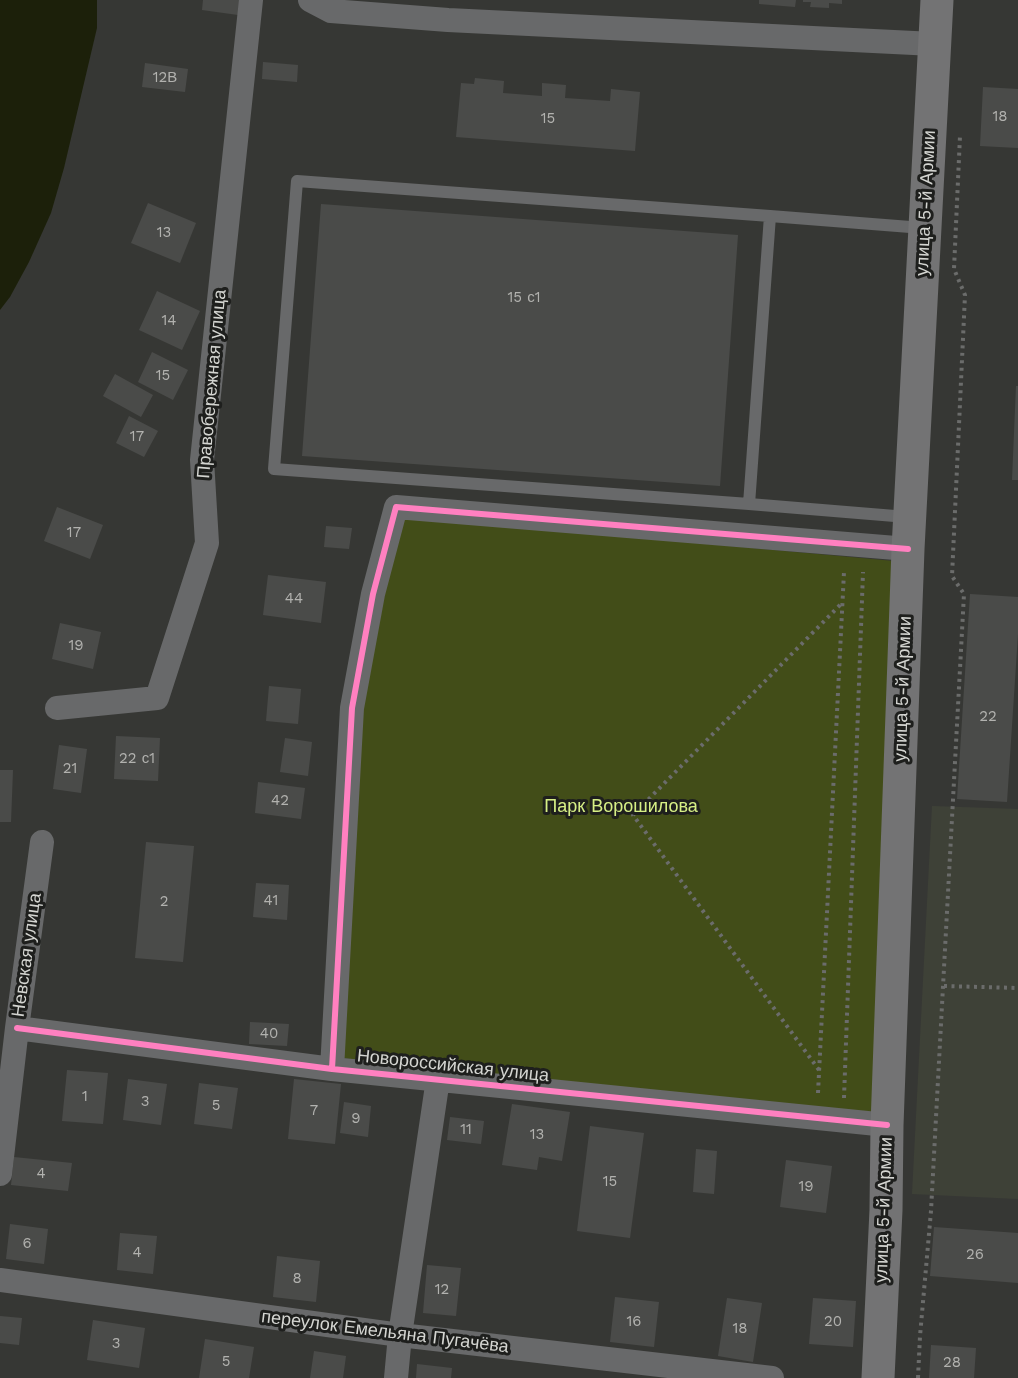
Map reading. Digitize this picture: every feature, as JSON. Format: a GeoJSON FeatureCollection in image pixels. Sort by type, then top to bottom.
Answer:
{"type":"FeatureCollection","features":[{"type":"Feature","properties":{"kind":"main road","name":"улица 5-й Армии"},"geometry":{"type":"LineString","coordinates":[[878,1378],[886,1210],[887,1125],[909,533],[937,0]]}},
{"type":"Feature","properties":{"kind":"street","name":"Правобережная улица"},"geometry":{"type":"LineString","coordinates":[[57,708],[157,698],[207,543],[202,460],[251,0]]}},
{"type":"Feature","properties":{"kind":"street"},"geometry":{"type":"LineString","coordinates":[[309,0],[331,11],[448,20],[934,44]]}},
{"type":"Feature","properties":{"kind":"street"},"geometry":{"type":"LineString","coordinates":[[332,1069],[352,708],[373,594],[396,507],[909,533]]}},
{"type":"Feature","properties":{"kind":"street","name":"Невская улица"},"geometry":{"type":"LineString","coordinates":[[0,1174],[42,842]]}},
{"type":"Feature","properties":{"kind":"street","name":"Новороссийская улица"},"geometry":{"type":"LineString","coordinates":[[17,1028],[332,1069],[887,1125]]}},
{"type":"Feature","properties":{"kind":"street"},"geometry":{"type":"LineString","coordinates":[[396,1378],[400,1335],[438,1079]]}},
{"type":"Feature","properties":{"kind":"street","name":"переулок Емельяна Пугачёва"},"geometry":{"type":"LineString","coordinates":[[0,1280],[400,1335],[772,1378]]}},
{"type":"Feature","properties":{"kind":"lane"},"geometry":{"type":"LineString","coordinates":[[909,533],[749,504],[274,468],[297,181],[924,228]]}},
{"type":"Feature","properties":{"kind":"lane"},"geometry":{"type":"LineString","coordinates":[[749,504],[770,216]]}},
{"type":"Feature","properties":{"kind":"path"},"geometry":{"type":"LineString","coordinates":[[918,1378],[931,1211],[964,594],[952,576],[964,295],[954,269],[960,135]]}},
{"type":"Feature","properties":{"kind":"path"},"geometry":{"type":"LineString","coordinates":[[818,1093],[844,572]]}},
{"type":"Feature","properties":{"kind":"path"},"geometry":{"type":"LineString","coordinates":[[844,1100],[863,572]]}},
{"type":"Feature","properties":{"kind":"path"},"geometry":{"type":"LineString","coordinates":[[819,1070],[633,815],[842,603]]}},
{"type":"Feature","properties":{"kind":"path"},"geometry":{"type":"LineString","coordinates":[[944,986],[1018,988]]}},
{"type":"Feature","properties":{"kind":"shaded area"},"geometry":{"type":"Polygon","coordinates":[[[0,0],[97,0],[97,28],[51,213],[29,262],[10,297],[0,310],[0,0]]]}},
{"type":"Feature","properties":{"kind":"shaded area"},"geometry":{"type":"Polygon","coordinates":[[[932,806],[1018,809],[1018,1199],[912,1194],[932,806]]]}},
{"type":"Feature","properties":{"kind":"green space","name":"Парк Ворошилова"},"geometry":{"type":"Polygon","coordinates":[[[402,516],[894,561],[875,1113],[341,1058],[362,711],[402,516]]]}},
{"type":"Feature","properties":{"kind":"building"},"geometry":{"type":"Polygon","coordinates":[[[203,0],[240,0],[238,15],[202,10],[203,0]]]}},
{"type":"Feature","properties":{"kind":"building"},"geometry":{"type":"Polygon","coordinates":[[[759,0],[796,0],[795,7],[759,4],[759,0]]]}},
{"type":"Feature","properties":{"kind":"building"},"geometry":{"type":"Polygon","coordinates":[[[803,0],[842,0],[842,4],[829,3],[829,8],[810,7],[811,2],[803,2],[803,0]]]}},
{"type":"Feature","properties":{"kind":"building"},"geometry":{"type":"Polygon","coordinates":[[[263,62],[298,65],[297,82],[262,79],[263,62]]]}},
{"type":"Feature","properties":{"kind":"building"},"geometry":{"type":"Polygon","coordinates":[[[145,63],[188,69],[185,92],[142,87],[145,63]]]}},
{"type":"Feature","properties":{"kind":"building"},"geometry":{"type":"Polygon","coordinates":[[[475,78],[504,81],[503,93],[542,96],[542,83],[566,85],[565,98],[610,101],[611,89],[640,92],[635,151],[456,137],[461,83],[474,84],[475,78]]]}},
{"type":"Feature","properties":{"kind":"building"},"geometry":{"type":"Polygon","coordinates":[[[983,87],[1018,89],[1018,148],[980,146],[983,87]]]}},
{"type":"Feature","properties":{"kind":"building"},"geometry":{"type":"Polygon","coordinates":[[[148,203],[196,223],[180,263],[131,243],[148,203]]]}},
{"type":"Feature","properties":{"kind":"building"},"geometry":{"type":"Polygon","coordinates":[[[321,204],[738,235],[720,486],[302,456],[321,204]]]}},
{"type":"Feature","properties":{"kind":"building"},"geometry":{"type":"Polygon","coordinates":[[[157,291],[200,311],[182,350],[139,330],[157,291]]]}},
{"type":"Feature","properties":{"kind":"building"},"geometry":{"type":"Polygon","coordinates":[[[152,352],[188,370],[173,400],[138,382],[152,352]]]}},
{"type":"Feature","properties":{"kind":"building"},"geometry":{"type":"Polygon","coordinates":[[[115,374],[153,395],[141,417],[103,396],[115,374]]]}},
{"type":"Feature","properties":{"kind":"building"},"geometry":{"type":"Polygon","coordinates":[[[1016,386],[1018,386],[1018,480],[1012,480],[1016,386]]]}},
{"type":"Feature","properties":{"kind":"building"},"geometry":{"type":"Polygon","coordinates":[[[129,416],[158,431],[144,457],[116,443],[129,416]]]}},
{"type":"Feature","properties":{"kind":"building"},"geometry":{"type":"Polygon","coordinates":[[[57,507],[103,525],[90,559],[44,541],[57,507]]]}},
{"type":"Feature","properties":{"kind":"building"},"geometry":{"type":"Polygon","coordinates":[[[326,526],[352,528],[349,549],[324,547],[326,526]]]}},
{"type":"Feature","properties":{"kind":"building"},"geometry":{"type":"Polygon","coordinates":[[[268,575],[326,582],[321,623],[263,615],[268,575]]]}},
{"type":"Feature","properties":{"kind":"building"},"geometry":{"type":"Polygon","coordinates":[[[970,594],[1018,597],[1018,634],[1007,802],[957,799],[970,594]]]}},
{"type":"Feature","properties":{"kind":"building"},"geometry":{"type":"Polygon","coordinates":[[[60,623],[101,632],[93,669],[52,659],[60,623]]]}},
{"type":"Feature","properties":{"kind":"building"},"geometry":{"type":"Polygon","coordinates":[[[269,686],[301,689],[298,724],[266,721],[269,686]]]}},
{"type":"Feature","properties":{"kind":"building"},"geometry":{"type":"Polygon","coordinates":[[[116,736],[160,738],[158,781],[114,779],[116,736]]]}},
{"type":"Feature","properties":{"kind":"building"},"geometry":{"type":"Polygon","coordinates":[[[285,738],[312,742],[308,776],[280,772],[285,738]]]}},
{"type":"Feature","properties":{"kind":"building"},"geometry":{"type":"Polygon","coordinates":[[[59,745],[87,749],[81,793],[53,789],[59,745]]]}},
{"type":"Feature","properties":{"kind":"building"},"geometry":{"type":"Polygon","coordinates":[[[0,770],[13,770],[11,822],[0,822],[0,770]]]}},
{"type":"Feature","properties":{"kind":"building"},"geometry":{"type":"Polygon","coordinates":[[[258,782],[305,788],[301,819],[255,813],[258,782]]]}},
{"type":"Feature","properties":{"kind":"building"},"geometry":{"type":"Polygon","coordinates":[[[146,842],[194,846],[183,962],[135,958],[146,842]]]}},
{"type":"Feature","properties":{"kind":"building"},"geometry":{"type":"Polygon","coordinates":[[[256,883],[289,885],[287,920],[253,917],[256,883]]]}},
{"type":"Feature","properties":{"kind":"building"},"geometry":{"type":"Polygon","coordinates":[[[250,1022],[289,1024],[287,1046],[249,1044],[250,1022]]]}},
{"type":"Feature","properties":{"kind":"building"},"geometry":{"type":"Polygon","coordinates":[[[67,1070],[108,1073],[103,1124],[62,1121],[67,1070]]]}},
{"type":"Feature","properties":{"kind":"building"},"geometry":{"type":"Polygon","coordinates":[[[128,1079],[167,1084],[161,1125],[123,1120],[128,1079]]]}},
{"type":"Feature","properties":{"kind":"building"},"geometry":{"type":"Polygon","coordinates":[[[294,1079],[341,1084],[335,1144],[288,1139],[294,1079]]]}},
{"type":"Feature","properties":{"kind":"building"},"geometry":{"type":"Polygon","coordinates":[[[199,1083],[238,1088],[232,1129],[194,1124],[199,1083]]]}},
{"type":"Feature","properties":{"kind":"building"},"geometry":{"type":"Polygon","coordinates":[[[344,1102],[371,1106],[368,1137],[340,1133],[344,1102]]]}},
{"type":"Feature","properties":{"kind":"building"},"geometry":{"type":"Polygon","coordinates":[[[512,1104],[570,1112],[562,1161],[539,1157],[537,1170],[502,1165],[512,1104]]]}},
{"type":"Feature","properties":{"kind":"building"},"geometry":{"type":"Polygon","coordinates":[[[450,1117],[484,1121],[481,1144],[447,1140],[450,1117]]]}},
{"type":"Feature","properties":{"kind":"building"},"geometry":{"type":"Polygon","coordinates":[[[590,1126],[644,1133],[630,1238],[577,1231],[590,1126]]]}},
{"type":"Feature","properties":{"kind":"building"},"geometry":{"type":"Polygon","coordinates":[[[696,1149],[717,1151],[714,1194],[693,1192],[696,1149]]]}},
{"type":"Feature","properties":{"kind":"building"},"geometry":{"type":"Polygon","coordinates":[[[14,1157],[72,1163],[68,1191],[11,1185],[14,1157]]]}},
{"type":"Feature","properties":{"kind":"building"},"geometry":{"type":"Polygon","coordinates":[[[786,1160],[832,1166],[826,1213],[780,1207],[786,1160]]]}},
{"type":"Feature","properties":{"kind":"building"},"geometry":{"type":"Polygon","coordinates":[[[10,1224],[48,1229],[44,1264],[6,1259],[10,1224]]]}},
{"type":"Feature","properties":{"kind":"building"},"geometry":{"type":"Polygon","coordinates":[[[934,1227],[1018,1233],[1018,1283],[930,1276],[934,1227]]]}},
{"type":"Feature","properties":{"kind":"building"},"geometry":{"type":"Polygon","coordinates":[[[120,1233],[157,1236],[153,1274],[117,1270],[120,1233]]]}},
{"type":"Feature","properties":{"kind":"building"},"geometry":{"type":"Polygon","coordinates":[[[277,1256],[320,1261],[316,1302],[273,1297],[277,1256]]]}},
{"type":"Feature","properties":{"kind":"building"},"geometry":{"type":"Polygon","coordinates":[[[427,1265],[461,1268],[456,1316],[423,1313],[427,1265]]]}},
{"type":"Feature","properties":{"kind":"building"},"geometry":{"type":"Polygon","coordinates":[[[615,1297],[659,1302],[654,1347],[610,1342],[615,1297]]]}},
{"type":"Feature","properties":{"kind":"building"},"geometry":{"type":"Polygon","coordinates":[[[727,1298],[762,1303],[753,1362],[718,1356],[727,1298]]]}},
{"type":"Feature","properties":{"kind":"building"},"geometry":{"type":"Polygon","coordinates":[[[813,1298],[856,1301],[853,1347],[809,1344],[813,1298]]]}},
{"type":"Feature","properties":{"kind":"building"},"geometry":{"type":"Polygon","coordinates":[[[0,1316],[22,1318],[19,1345],[0,1343],[0,1316]]]}},
{"type":"Feature","properties":{"kind":"building"},"geometry":{"type":"Polygon","coordinates":[[[93,1320],[145,1328],[139,1368],[87,1360],[93,1320]]]}},
{"type":"Feature","properties":{"kind":"building"},"geometry":{"type":"Polygon","coordinates":[[[205,1339],[254,1347],[249,1378],[199,1378],[205,1339]]]}},
{"type":"Feature","properties":{"kind":"building"},"geometry":{"type":"Polygon","coordinates":[[[931,1345],[976,1348],[974,1378],[929,1378],[931,1345]]]}},
{"type":"Feature","properties":{"kind":"building"},"geometry":{"type":"Polygon","coordinates":[[[314,1351],[346,1356],[343,1378],[310,1378],[314,1351]]]}},
{"type":"Feature","properties":{"kind":"building"},"geometry":{"type":"Polygon","coordinates":[[[417,1364],[452,1368],[451,1378],[416,1378],[417,1364]]]}},
{"type":"Feature","properties":{"kind":"cycle path"},"geometry":{"type":"LineString","coordinates":[[332,1069],[352,708],[373,594],[396,507],[908,549]]}},
{"type":"Feature","properties":{"kind":"cycle path"},"geometry":{"type":"LineString","coordinates":[[17,1028],[332,1069],[887,1125]]}}]}
